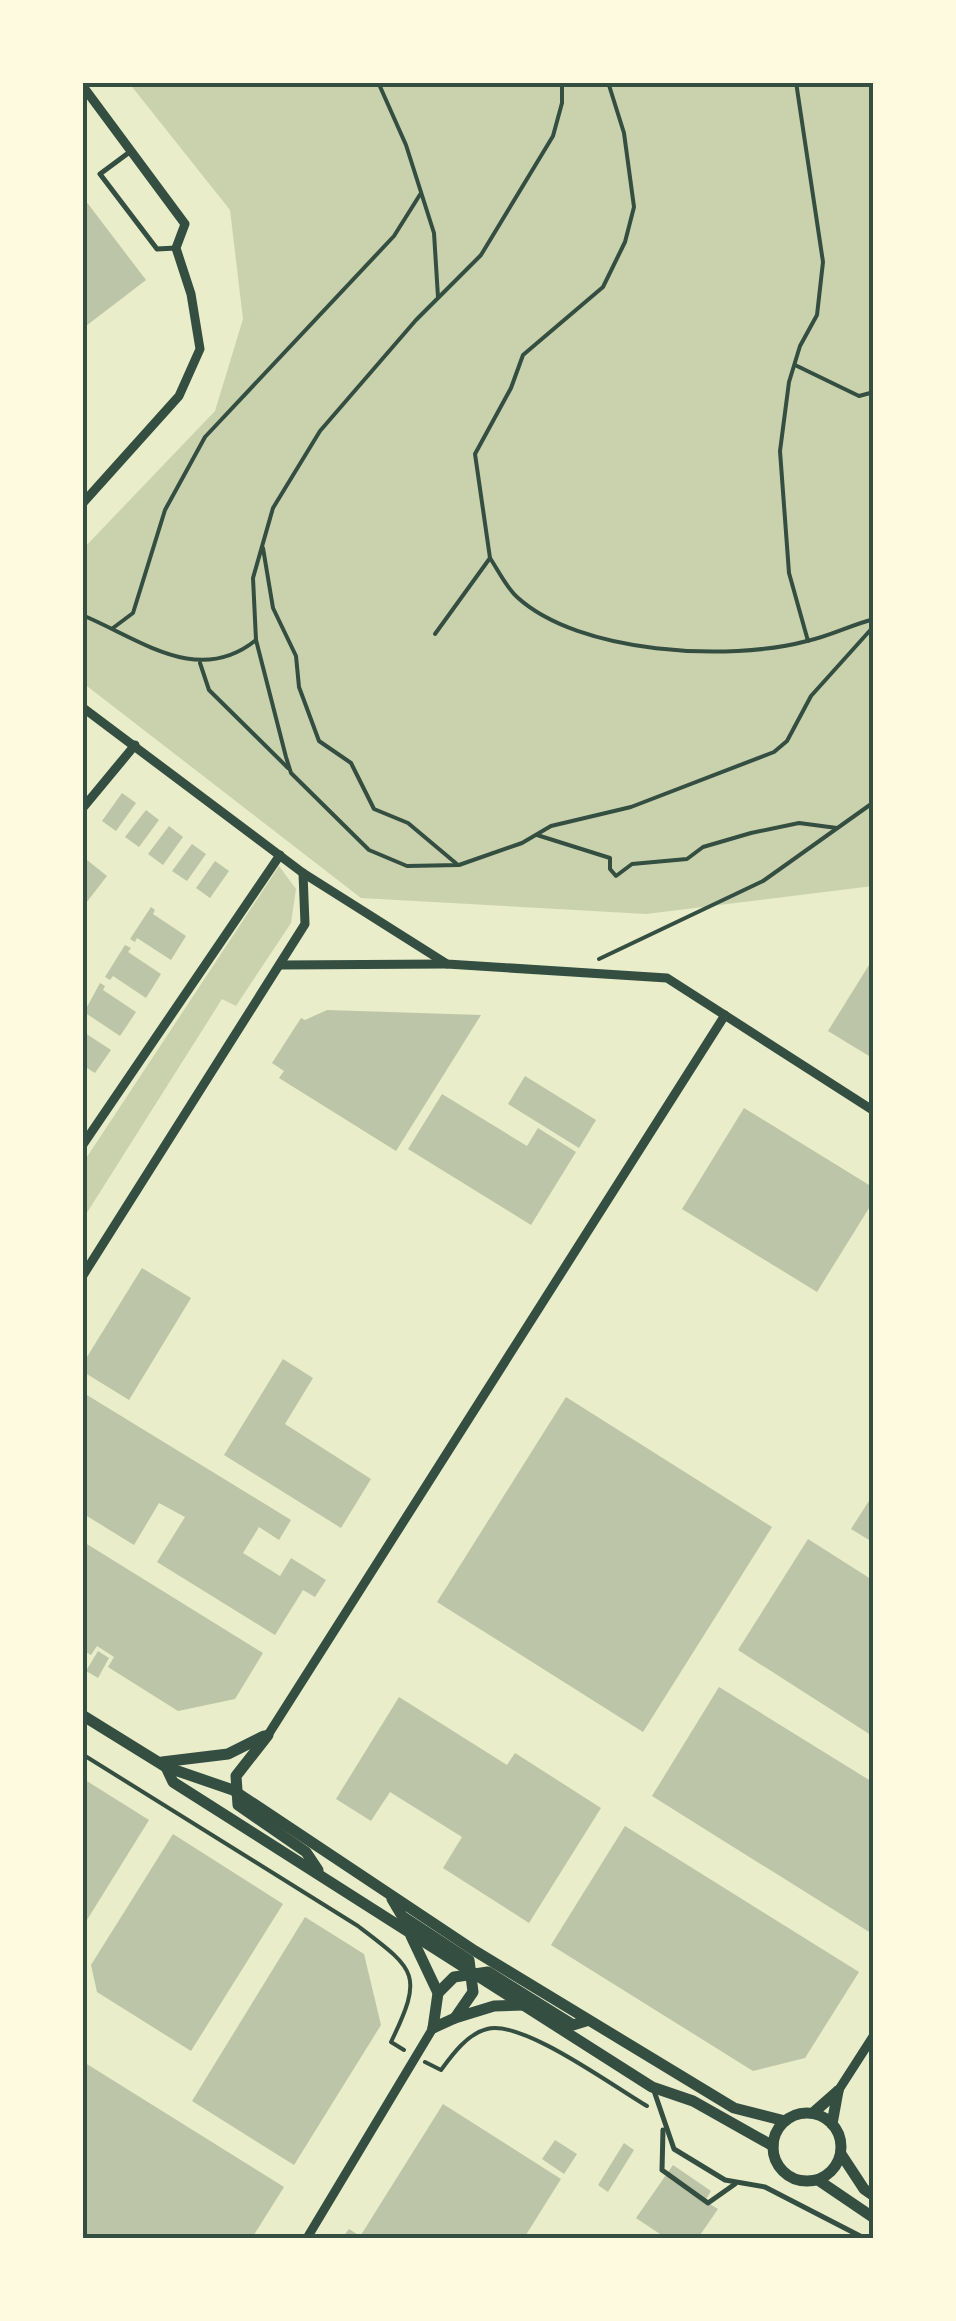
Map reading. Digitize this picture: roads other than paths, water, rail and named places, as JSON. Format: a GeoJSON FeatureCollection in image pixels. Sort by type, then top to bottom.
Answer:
{"type":"FeatureCollection","features":[{"type":"Feature","properties":{"kind":"street"},"geometry":{"type":"LineString","coordinates":[[82,85],[185,224],[176,248],[191,294],[200,349],[179,396],[82,504]]}},
{"type":"Feature","properties":{"kind":"street"},"geometry":{"type":"LineString","coordinates":[[82,707],[303,873],[446,964]]}},
{"type":"Feature","properties":{"kind":"street"},"geometry":{"type":"LineString","coordinates":[[82,810],[135,745]]}},
{"type":"Feature","properties":{"kind":"street"},"geometry":{"type":"LineString","coordinates":[[82,1146],[280,855]]}},
{"type":"Feature","properties":{"kind":"street"},"geometry":{"type":"LineString","coordinates":[[82,1277],[306,924],[303,873]]}},
{"type":"Feature","properties":{"kind":"street"},"geometry":{"type":"LineString","coordinates":[[280,965],[446,964],[667,978],[874,1111]]}},
{"type":"Feature","properties":{"kind":"street"},"geometry":{"type":"LineString","coordinates":[[321,1875],[306,1852],[238,1805],[236,1776],[268,1735],[725,1015]]}},
{"type":"Feature","properties":{"kind":"street"},"geometry":{"type":"LineString","coordinates":[[82,1714],[163,1765],[237,1792],[586,2022],[734,2108],[786,2121],[813,2113],[838,2091],[874,2035]]}},
{"type":"Feature","properties":{"kind":"street"},"geometry":{"type":"LineString","coordinates":[[163,1765],[228,1754],[268,1735]]}},
{"type":"Feature","properties":{"kind":"street"},"geometry":{"type":"LineString","coordinates":[[163,1765],[173,1782],[471,1975],[652,2087],[716,2113],[773,2146]]}},
{"type":"Feature","properties":{"kind":"street"},"geometry":{"type":"LineString","coordinates":[[390,1895],[402,1916],[469,1960],[473,1992],[455,2018]]}},
{"type":"Feature","properties":{"kind":"street"},"geometry":{"type":"LineString","coordinates":[[307,2238],[433,2028],[438,1992],[408,1933]]}},
{"type":"Feature","properties":{"kind":"street"},"geometry":{"type":"LineString","coordinates":[[438,1992],[454,1978],[488,1972],[573,2025],[586,2022]]}},
{"type":"Feature","properties":{"kind":"street"},"geometry":{"type":"LineString","coordinates":[[433,2028],[494,2006],[524,2005]]}},
{"type":"Feature","properties":{"kind":"street"},"geometry":{"type":"LineString","coordinates":[[832,2124],[838,2091]]}},
{"type":"Feature","properties":{"kind":"street"},"geometry":{"type":"LineString","coordinates":[[813,2113],[832,2124],[840,2138],[841,2154],[864,2189],[874,2196]]}},
{"type":"Feature","properties":{"kind":"street"},"geometry":{"type":"LineString","coordinates":[[786,2121],[773,2146],[776,2162],[786,2175],[802,2182],[818,2180],[833,2170],[841,2154]]}},
{"type":"Feature","properties":{"kind":"street"},"geometry":{"type":"LineString","coordinates":[[818,2180],[874,2218]]}},
{"type":"Feature","properties":{"kind":"lane"},"geometry":{"type":"LineString","coordinates":[[132,150],[100,174],[158,249],[176,248]]}},
{"type":"Feature","properties":{"kind":"lane"},"geometry":{"type":"LineString","coordinates":[[652,2087],[663,2127],[674,2149],[724,2180],[765,2186],[864,2238]]}},
{"type":"Feature","properties":{"kind":"lane"},"geometry":{"type":"LineString","coordinates":[[663,2127],[662,2170],[686,2188],[708,2203],[737,2182]]}}]}
